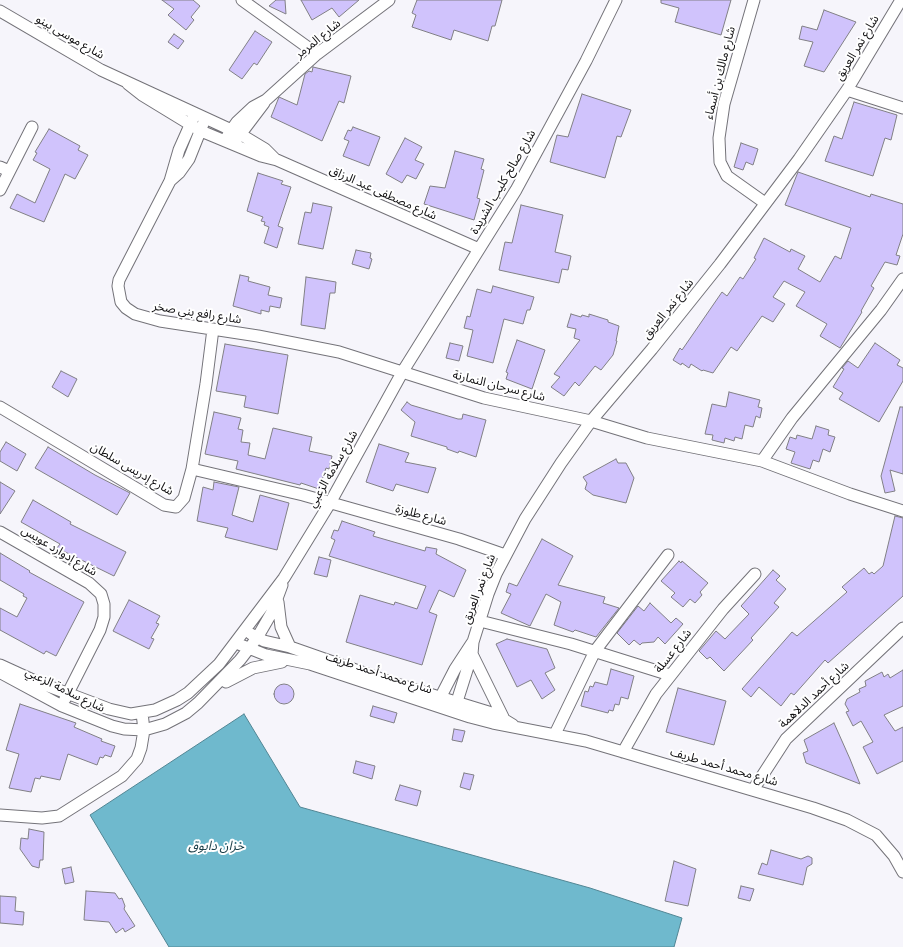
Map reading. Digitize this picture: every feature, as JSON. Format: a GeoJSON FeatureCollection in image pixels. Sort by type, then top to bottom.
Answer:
{"type":"FeatureCollection","features":[{"type":"Feature","properties":{"kind":"street"},"geometry":{"type":"LineString","coordinates":[[242,0],[318,54]]}},
{"type":"Feature","properties":{"kind":"street","name":"شارع المرمر"},"geometry":{"type":"LineString","coordinates":[[228,143],[235,132],[266,100],[318,54],[389,0]]}},
{"type":"Feature","properties":{"kind":"street","name":"شارع صالح كليب الشريدة"},"geometry":{"type":"LineString","coordinates":[[403,371],[459,284],[516,190],[586,60],[616,0]]}},
{"type":"Feature","properties":{"kind":"street","name":"شارع مالك بن أسماء"},"geometry":{"type":"LineString","coordinates":[[754,0],[724,104],[719,138],[720,162],[727,176],[765,203]]}},
{"type":"Feature","properties":{"kind":"street","name":"شارع نمر العريق"},"geometry":{"type":"LineString","coordinates":[[456,706],[472,654],[473,642],[493,581],[505,555],[525,519],[561,463],[591,421],[672,325],[799,159],[847,90],[901,0]]}},
{"type":"Feature","properties":{"kind":"street","name":"شارع موسى بينو"},"geometry":{"type":"LineString","coordinates":[[0,11],[65,50],[128,84],[142,95],[189,125]]}},
{"type":"Feature","properties":{"kind":"street","name":"شارع موسى بينو"},"geometry":{"type":"LineString","coordinates":[[128,84],[144,89],[194,114]]}},
{"type":"Feature","properties":{"kind":"street"},"geometry":{"type":"LineString","coordinates":[[847,90],[903,108]]}},
{"type":"Feature","properties":{"kind":"street","name":"شارع مصطفى عبد الرزاق"},"geometry":{"type":"LineString","coordinates":[[194,114],[235,132],[265,149],[277,160]]}},
{"type":"Feature","properties":{"kind":"street","name":"شارع رافع بني صخر"},"geometry":{"type":"LineString","coordinates":[[194,114],[172,168],[170,181],[122,273],[118,286],[119,295],[126,308],[135,314],[160,321],[339,352],[403,371]]}},
{"type":"Feature","properties":{"kind":"street","name":"شارع رافع بني صخر"},"geometry":{"type":"LineString","coordinates":[[170,181],[179,173],[188,159],[205,119]]}},
{"type":"Feature","properties":{"kind":"street","name":"شارع مصطفى عبد الرزاق"},"geometry":{"type":"LineString","coordinates":[[189,125],[228,143],[277,160],[479,249]]}},
{"type":"Feature","properties":{"kind":"street"},"geometry":{"type":"LineString","coordinates":[[0,190],[5,169],[32,127]]}},
{"type":"Feature","properties":{"kind":"street"},"geometry":{"type":"LineString","coordinates":[[762,461],[792,418],[871,322],[903,279]]}},
{"type":"Feature","properties":{"kind":"street","name":"شارع إدريس سلطان"},"geometry":{"type":"LineString","coordinates":[[0,407],[164,505],[176,507],[184,498],[192,469],[213,329]]}},
{"type":"Feature","properties":{"kind":"street","name":"شارع سرحان النمارنة"},"geometry":{"type":"LineString","coordinates":[[403,371],[484,398],[591,421],[646,438],[762,461],[850,494],[903,511]]}},
{"type":"Feature","properties":{"kind":"street","name":"شارع سلامة الزعبي"},"geometry":{"type":"LineString","coordinates":[[0,665],[120,713],[142,712],[166,706],[188,693],[219,664],[284,578],[330,504],[403,371]]}},
{"type":"Feature","properties":{"kind":"street","name":"شارع طلوزة"},"geometry":{"type":"LineString","coordinates":[[192,469],[303,495],[330,504],[459,539],[505,555]]}},
{"type":"Feature","properties":{"kind":"street","name":"شارع إدوارد عويس"},"geometry":{"type":"LineString","coordinates":[[0,532],[89,583],[101,594],[104,604],[104,617],[100,630],[62,706]]}},
{"type":"Feature","properties":{"kind":"street"},"geometry":{"type":"LineString","coordinates":[[555,734],[595,652],[668,555]]}},
{"type":"Feature","properties":{"kind":"street","name":"شارع عسلة"},"geometry":{"type":"LineString","coordinates":[[623,752],[641,718],[670,676],[723,609],[755,574]]}},
{"type":"Feature","properties":{"kind":"street","name":"شارع سلامة الزعبي"},"geometry":{"type":"LineString","coordinates":[[0,672],[62,706],[112,726],[124,729],[144,730],[174,720],[198,703],[250,649],[278,599],[284,578]]}},
{"type":"Feature","properties":{"kind":"street"},"geometry":{"type":"LineString","coordinates":[[278,599],[281,627],[290,647]]}},
{"type":"Feature","properties":{"kind":"street"},"geometry":{"type":"LineString","coordinates":[[480,621],[595,652],[670,676]]}},
{"type":"Feature","properties":{"kind":"street","name":"شارع أحمد الدلاهمة"},"geometry":{"type":"LineString","coordinates":[[753,790],[786,739],[903,628]]}},
{"type":"Feature","properties":{"kind":"street","name":"شارع محمد أحمد طريف"},"geometry":{"type":"LineString","coordinates":[[245,631],[257,638],[290,647],[387,681],[438,701]]}},
{"type":"Feature","properties":{"kind":"street","name":"شارع نمر العريق"},"geometry":{"type":"LineString","coordinates":[[438,701],[465,652],[473,642]]}},
{"type":"Feature","properties":{"kind":"street","name":"شارع محمد أحمد طريف"},"geometry":{"type":"LineString","coordinates":[[236,643],[289,661],[310,664],[503,718],[515,726]]}},
{"type":"Feature","properties":{"kind":"street"},"geometry":{"type":"LineString","coordinates":[[472,654],[503,718]]}},
{"type":"Feature","properties":{"kind":"street"},"geometry":{"type":"LineString","coordinates":[[213,689],[242,672],[253,668],[289,661]]}},
{"type":"Feature","properties":{"kind":"street","name":"شارع محمد أحمد طريف"},"geometry":{"type":"LineString","coordinates":[[456,706],[493,723],[555,734],[623,752],[753,790],[847,820],[876,835],[894,856],[903,872]]}},
{"type":"Feature","properties":{"kind":"street"},"geometry":{"type":"LineString","coordinates":[[0,815],[42,818],[59,816],[74,808],[122,776],[137,759],[141,748],[144,730],[142,712]]}},
{"type":"Feature","properties":{"kind":"water","name":"خزان دابوق"},"geometry":{"type":"Polygon","coordinates":[[[244,714],[300,807],[590,888],[682,918],[674,947],[169,947],[90,815],[244,714]]]}},
{"type":"Feature","properties":{"kind":"building"},"geometry":{"type":"Polygon","coordinates":[[[162,0],[193,0],[200,6],[191,17],[194,20],[186,30],[168,15],[174,9],[162,0]]]}},
{"type":"Feature","properties":{"kind":"building"},"geometry":{"type":"Polygon","coordinates":[[[276,0],[285,0],[286,14],[269,6],[276,0]]]}},
{"type":"Feature","properties":{"kind":"building"},"geometry":{"type":"Polygon","coordinates":[[[301,0],[359,0],[339,17],[332,8],[312,20],[301,0]]]}},
{"type":"Feature","properties":{"kind":"building"},"geometry":{"type":"Polygon","coordinates":[[[417,0],[502,0],[495,26],[492,26],[488,41],[454,30],[451,40],[412,27],[416,15],[412,13],[417,0]]]}},
{"type":"Feature","properties":{"kind":"building"},"geometry":{"type":"Polygon","coordinates":[[[661,0],[731,0],[721,35],[675,22],[679,8],[661,3],[661,0]]]}},
{"type":"Feature","properties":{"kind":"building"},"geometry":{"type":"Polygon","coordinates":[[[824,10],[856,22],[824,72],[804,66],[813,42],[799,39],[802,26],[817,30],[824,10]]]}},
{"type":"Feature","properties":{"kind":"building"},"geometry":{"type":"Polygon","coordinates":[[[255,31],[272,42],[257,65],[254,63],[242,79],[229,70],[255,31]]]}},
{"type":"Feature","properties":{"kind":"building"},"geometry":{"type":"Polygon","coordinates":[[[174,34],[184,41],[178,49],[168,42],[174,34]]]}},
{"type":"Feature","properties":{"kind":"building"},"geometry":{"type":"Polygon","coordinates":[[[313,67],[351,76],[344,103],[339,101],[322,141],[271,117],[279,97],[297,105],[305,74],[309,71],[312,72],[313,67]]]}},
{"type":"Feature","properties":{"kind":"building"},"geometry":{"type":"Polygon","coordinates":[[[582,94],[631,110],[621,137],[617,136],[605,178],[550,162],[557,135],[568,137],[582,94]]]}},
{"type":"Feature","properties":{"kind":"building"},"geometry":{"type":"Polygon","coordinates":[[[854,102],[897,115],[891,140],[885,138],[873,176],[825,161],[834,136],[842,139],[854,102]]]}},
{"type":"Feature","properties":{"kind":"building"},"geometry":{"type":"Polygon","coordinates":[[[353,127],[380,137],[369,166],[343,156],[349,141],[344,139],[348,130],[351,131],[353,127]]]}},
{"type":"Feature","properties":{"kind":"building"},"geometry":{"type":"Polygon","coordinates":[[[49,129],[80,146],[78,150],[88,155],[75,179],[65,174],[44,222],[10,208],[17,194],[35,203],[50,169],[33,160],[37,153],[35,152],[49,129]]]}},
{"type":"Feature","properties":{"kind":"building"},"geometry":{"type":"Polygon","coordinates":[[[405,138],[422,147],[415,160],[424,164],[416,179],[407,175],[402,183],[386,174],[405,138]]]}},
{"type":"Feature","properties":{"kind":"building"},"geometry":{"type":"Polygon","coordinates":[[[741,143],[758,149],[753,165],[746,162],[743,170],[734,167],[741,143]]]}},
{"type":"Feature","properties":{"kind":"building"},"geometry":{"type":"Polygon","coordinates":[[[455,151],[484,159],[481,169],[484,170],[477,198],[480,199],[474,220],[424,204],[430,186],[445,188],[455,151]]]}},
{"type":"Feature","properties":{"kind":"building"},"geometry":{"type":"Polygon","coordinates":[[[798,172],[870,197],[871,194],[903,204],[903,234],[896,255],[900,256],[897,265],[885,262],[871,286],[874,288],[861,311],[862,312],[840,348],[820,336],[827,324],[796,306],[805,292],[784,281],[773,297],[785,304],[773,322],[762,316],[737,351],[731,347],[713,373],[702,371],[691,364],[689,368],[682,363],[681,365],[673,360],[680,348],[682,350],[722,292],[727,296],[740,277],[743,279],[756,259],[754,258],[764,238],[790,252],[791,249],[805,256],[798,269],[820,282],[835,256],[841,259],[851,228],[785,205],[798,172]]]}},
{"type":"Feature","properties":{"kind":"building"},"geometry":{"type":"Polygon","coordinates":[[[258,173],[283,181],[281,184],[291,187],[278,226],[283,228],[277,248],[264,243],[269,227],[264,225],[265,222],[261,221],[263,217],[247,211],[258,173]]]}},
{"type":"Feature","properties":{"kind":"building"},"geometry":{"type":"Polygon","coordinates":[[[313,203],[332,207],[323,249],[298,244],[305,212],[311,213],[313,203]]]}},
{"type":"Feature","properties":{"kind":"building"},"geometry":{"type":"Polygon","coordinates":[[[521,205],[563,215],[555,252],[571,256],[568,270],[562,269],[559,283],[499,270],[505,242],[512,243],[521,205]]]}},
{"type":"Feature","properties":{"kind":"building"},"geometry":{"type":"Polygon","coordinates":[[[356,250],[371,253],[370,258],[372,259],[369,269],[352,264],[356,250]]]}},
{"type":"Feature","properties":{"kind":"building"},"geometry":{"type":"Polygon","coordinates":[[[240,275],[249,277],[248,281],[270,287],[268,295],[282,298],[280,308],[270,306],[269,312],[261,310],[261,314],[233,306],[240,275]]]}},
{"type":"Feature","properties":{"kind":"building"},"geometry":{"type":"Polygon","coordinates":[[[306,277],[336,282],[335,293],[330,293],[325,329],[301,325],[306,277]]]}},
{"type":"Feature","properties":{"kind":"building"},"geometry":{"type":"Polygon","coordinates":[[[493,286],[534,297],[530,310],[527,310],[523,324],[504,319],[493,363],[467,356],[473,330],[464,328],[467,316],[470,317],[477,289],[491,293],[493,286]]]}},
{"type":"Feature","properties":{"kind":"building"},"geometry":{"type":"Polygon","coordinates":[[[571,314],[581,317],[582,315],[589,317],[589,314],[608,320],[608,322],[619,326],[613,355],[601,370],[595,366],[579,386],[575,382],[564,396],[551,387],[560,377],[554,374],[580,340],[574,338],[576,329],[567,327],[571,314]]]}},
{"type":"Feature","properties":{"kind":"building"},"geometry":{"type":"Polygon","coordinates":[[[517,340],[545,350],[532,389],[506,379],[508,373],[506,372],[517,340]]]}},
{"type":"Feature","properties":{"kind":"building"},"geometry":{"type":"Polygon","coordinates":[[[450,343],[463,346],[459,361],[446,358],[450,343]]]}},
{"type":"Feature","properties":{"kind":"building"},"geometry":{"type":"Polygon","coordinates":[[[875,343],[900,360],[897,365],[903,368],[903,381],[879,422],[839,399],[843,393],[833,387],[844,369],[842,368],[848,361],[858,368],[875,343]]]}},
{"type":"Feature","properties":{"kind":"building"},"geometry":{"type":"Polygon","coordinates":[[[225,344],[288,355],[278,414],[244,407],[246,396],[216,391],[225,344]]]}},
{"type":"Feature","properties":{"kind":"building"},"geometry":{"type":"Polygon","coordinates":[[[61,371],[77,379],[68,397],[52,387],[61,371]]]}},
{"type":"Feature","properties":{"kind":"building"},"geometry":{"type":"Polygon","coordinates":[[[729,392],[760,400],[758,407],[762,408],[760,418],[756,416],[753,427],[745,425],[742,439],[735,437],[734,441],[725,438],[724,443],[712,440],[713,435],[705,434],[712,404],[726,407],[729,392]]]}},
{"type":"Feature","properties":{"kind":"building"},"geometry":{"type":"Polygon","coordinates":[[[407,402],[411,405],[458,419],[462,419],[463,414],[486,420],[476,457],[459,451],[458,453],[447,449],[447,447],[411,436],[415,422],[401,410],[407,402]]]}},
{"type":"Feature","properties":{"kind":"building"},"geometry":{"type":"Polygon","coordinates":[[[900,407],[903,407],[903,474],[890,470],[895,491],[885,493],[881,476],[900,407]]]}},
{"type":"Feature","properties":{"kind":"building"},"geometry":{"type":"Polygon","coordinates":[[[214,412],[241,418],[238,429],[243,430],[241,442],[250,443],[248,455],[265,459],[273,428],[312,437],[309,451],[332,456],[329,469],[326,468],[319,489],[301,483],[300,485],[236,469],[238,461],[205,454],[214,412]]]}},
{"type":"Feature","properties":{"kind":"building"},"geometry":{"type":"Polygon","coordinates":[[[816,426],[829,430],[828,435],[835,437],[830,452],[823,449],[819,462],[813,460],[810,469],[791,463],[795,452],[786,449],[790,437],[796,439],[797,435],[812,439],[816,426]]]}},
{"type":"Feature","properties":{"kind":"building"},"geometry":{"type":"Polygon","coordinates":[[[6,442],[26,454],[17,471],[0,461],[0,452],[6,442]]]}},
{"type":"Feature","properties":{"kind":"building"},"geometry":{"type":"Polygon","coordinates":[[[379,444],[409,453],[405,462],[436,468],[428,493],[396,484],[393,491],[366,482],[379,444]]]}},
{"type":"Feature","properties":{"kind":"building"},"geometry":{"type":"Polygon","coordinates":[[[48,447],[95,475],[130,493],[117,515],[35,468],[48,447]]]}},
{"type":"Feature","properties":{"kind":"building"},"geometry":{"type":"Polygon","coordinates":[[[616,459],[618,463],[626,463],[634,478],[626,503],[593,495],[585,489],[587,483],[583,477],[616,459]]]}},
{"type":"Feature","properties":{"kind":"building"},"geometry":{"type":"Polygon","coordinates":[[[0,482],[15,491],[0,514],[0,482]]]}},
{"type":"Feature","properties":{"kind":"building"},"geometry":{"type":"Polygon","coordinates":[[[214,482],[239,487],[232,515],[253,522],[260,495],[289,503],[277,550],[225,537],[228,528],[197,521],[203,487],[213,490],[214,482]]]}},
{"type":"Feature","properties":{"kind":"building"},"geometry":{"type":"Polygon","coordinates":[[[33,500],[71,522],[70,524],[126,552],[114,576],[57,548],[60,544],[21,522],[33,500]]]}},
{"type":"Feature","properties":{"kind":"building"},"geometry":{"type":"Polygon","coordinates":[[[895,516],[903,518],[903,596],[828,663],[825,660],[794,695],[791,693],[781,706],[759,687],[751,697],[742,689],[792,632],[797,636],[847,592],[842,587],[864,568],[869,574],[872,572],[874,574],[883,566],[895,516]]]}},
{"type":"Feature","properties":{"kind":"building"},"geometry":{"type":"Polygon","coordinates":[[[342,521],[375,532],[373,536],[425,551],[426,547],[437,549],[436,554],[466,570],[454,597],[439,590],[429,612],[437,615],[422,665],[346,642],[360,595],[394,605],[395,602],[417,609],[426,586],[329,556],[335,540],[331,538],[334,530],[338,531],[342,521]]]}},
{"type":"Feature","properties":{"kind":"building"},"geometry":{"type":"Polygon","coordinates":[[[542,539],[573,556],[558,585],[605,597],[603,603],[619,608],[596,637],[575,630],[573,632],[554,625],[561,602],[546,594],[530,626],[501,613],[511,594],[506,592],[509,583],[517,586],[542,539]]]}},
{"type":"Feature","properties":{"kind":"building"},"geometry":{"type":"Polygon","coordinates":[[[0,553],[30,571],[29,572],[84,602],[56,656],[46,651],[44,654],[0,630],[0,608],[17,617],[27,598],[23,596],[24,594],[0,580],[0,553]]]}},
{"type":"Feature","properties":{"kind":"building"},"geometry":{"type":"Polygon","coordinates":[[[319,557],[331,560],[327,577],[314,574],[319,557]]]}},
{"type":"Feature","properties":{"kind":"building"},"geometry":{"type":"Polygon","coordinates":[[[679,561],[681,563],[682,561],[708,583],[700,592],[702,595],[695,603],[690,599],[683,607],[671,597],[675,593],[661,581],[679,561]]]}},
{"type":"Feature","properties":{"kind":"building"},"geometry":{"type":"Polygon","coordinates":[[[773,570],[780,576],[776,580],[786,589],[774,603],[779,607],[751,638],[753,640],[724,671],[710,657],[707,659],[699,651],[716,631],[725,639],[749,614],[741,606],[773,570]]]}},
{"type":"Feature","properties":{"kind":"building"},"geometry":{"type":"Polygon","coordinates":[[[129,600],[160,616],[156,623],[159,624],[151,638],[154,639],[149,649],[113,631],[129,600]]]}},
{"type":"Feature","properties":{"kind":"building"},"geometry":{"type":"Polygon","coordinates":[[[650,603],[671,623],[676,618],[683,624],[665,644],[658,637],[654,642],[642,643],[640,645],[634,640],[629,645],[617,633],[638,606],[644,611],[650,603]]]}},
{"type":"Feature","properties":{"kind":"building"},"geometry":{"type":"Polygon","coordinates":[[[507,639],[547,649],[555,668],[545,673],[555,690],[542,699],[531,680],[517,687],[496,644],[507,639]]]}},
{"type":"Feature","properties":{"kind":"building"},"geometry":{"type":"Polygon","coordinates":[[[611,669],[634,676],[628,699],[621,697],[619,705],[615,704],[613,711],[609,710],[608,713],[581,706],[585,691],[588,692],[590,686],[593,687],[595,682],[607,685],[611,669]]]}},
{"type":"Feature","properties":{"kind":"building"},"geometry":{"type":"Polygon","coordinates":[[[903,670],[903,706],[884,715],[895,731],[903,727],[903,761],[877,774],[863,747],[873,742],[861,721],[853,726],[846,712],[849,711],[845,704],[847,699],[860,692],[859,689],[866,686],[865,681],[882,672],[884,677],[888,674],[890,678],[903,670]]]}},
{"type":"Feature","properties":{"kind":"building"},"geometry":{"type":"Polygon","coordinates":[[[284,684],[291,687],[294,694],[291,701],[284,704],[277,701],[274,694],[277,687],[284,684]]]}},
{"type":"Feature","properties":{"kind":"building"},"geometry":{"type":"Polygon","coordinates":[[[678,688],[726,701],[714,745],[666,732],[678,688]]]}},
{"type":"Feature","properties":{"kind":"building"},"geometry":{"type":"Polygon","coordinates":[[[20,704],[76,723],[74,727],[102,739],[101,741],[115,746],[111,757],[105,755],[103,758],[100,757],[97,765],[68,754],[60,780],[41,776],[40,779],[35,778],[31,792],[9,788],[19,754],[6,750],[20,704]]]}},
{"type":"Feature","properties":{"kind":"building"},"geometry":{"type":"Polygon","coordinates":[[[373,706],[397,713],[394,723],[370,716],[373,706]]]}},
{"type":"Feature","properties":{"kind":"building"},"geometry":{"type":"Polygon","coordinates":[[[834,723],[860,784],[806,763],[803,753],[808,751],[804,740],[834,723]]]}},
{"type":"Feature","properties":{"kind":"building"},"geometry":{"type":"Polygon","coordinates":[[[454,729],[465,731],[462,742],[452,740],[454,729]]]}},
{"type":"Feature","properties":{"kind":"building"},"geometry":{"type":"Polygon","coordinates":[[[356,761],[375,766],[372,779],[353,773],[356,761]]]}},
{"type":"Feature","properties":{"kind":"building"},"geometry":{"type":"Polygon","coordinates":[[[464,773],[474,775],[470,790],[460,787],[464,773]]]}},
{"type":"Feature","properties":{"kind":"building"},"geometry":{"type":"Polygon","coordinates":[[[400,785],[421,791],[417,806],[395,800],[400,785]]]}},
{"type":"Feature","properties":{"kind":"building"},"geometry":{"type":"Polygon","coordinates":[[[29,829],[44,832],[43,860],[40,860],[39,868],[32,866],[20,849],[21,838],[28,839],[29,829]]]}},
{"type":"Feature","properties":{"kind":"building"},"geometry":{"type":"Polygon","coordinates":[[[771,850],[801,859],[808,856],[812,858],[812,864],[807,867],[803,885],[758,874],[762,863],[767,865],[771,850]]]}},
{"type":"Feature","properties":{"kind":"building"},"geometry":{"type":"Polygon","coordinates":[[[674,861],[696,869],[688,906],[665,901],[674,861]]]}},
{"type":"Feature","properties":{"kind":"building"},"geometry":{"type":"Polygon","coordinates":[[[71,867],[74,882],[65,884],[62,869],[71,867]]]}},
{"type":"Feature","properties":{"kind":"building"},"geometry":{"type":"Polygon","coordinates":[[[741,886],[754,889],[750,901],[738,898],[741,886]]]}},
{"type":"Feature","properties":{"kind":"building"},"geometry":{"type":"Polygon","coordinates":[[[86,891],[115,893],[119,899],[122,898],[125,906],[124,909],[135,926],[125,932],[123,928],[116,933],[109,922],[84,920],[86,891]]]}},
{"type":"Feature","properties":{"kind":"building"},"geometry":{"type":"Polygon","coordinates":[[[0,896],[16,897],[15,911],[24,912],[23,925],[0,923],[0,896]]]}}]}
